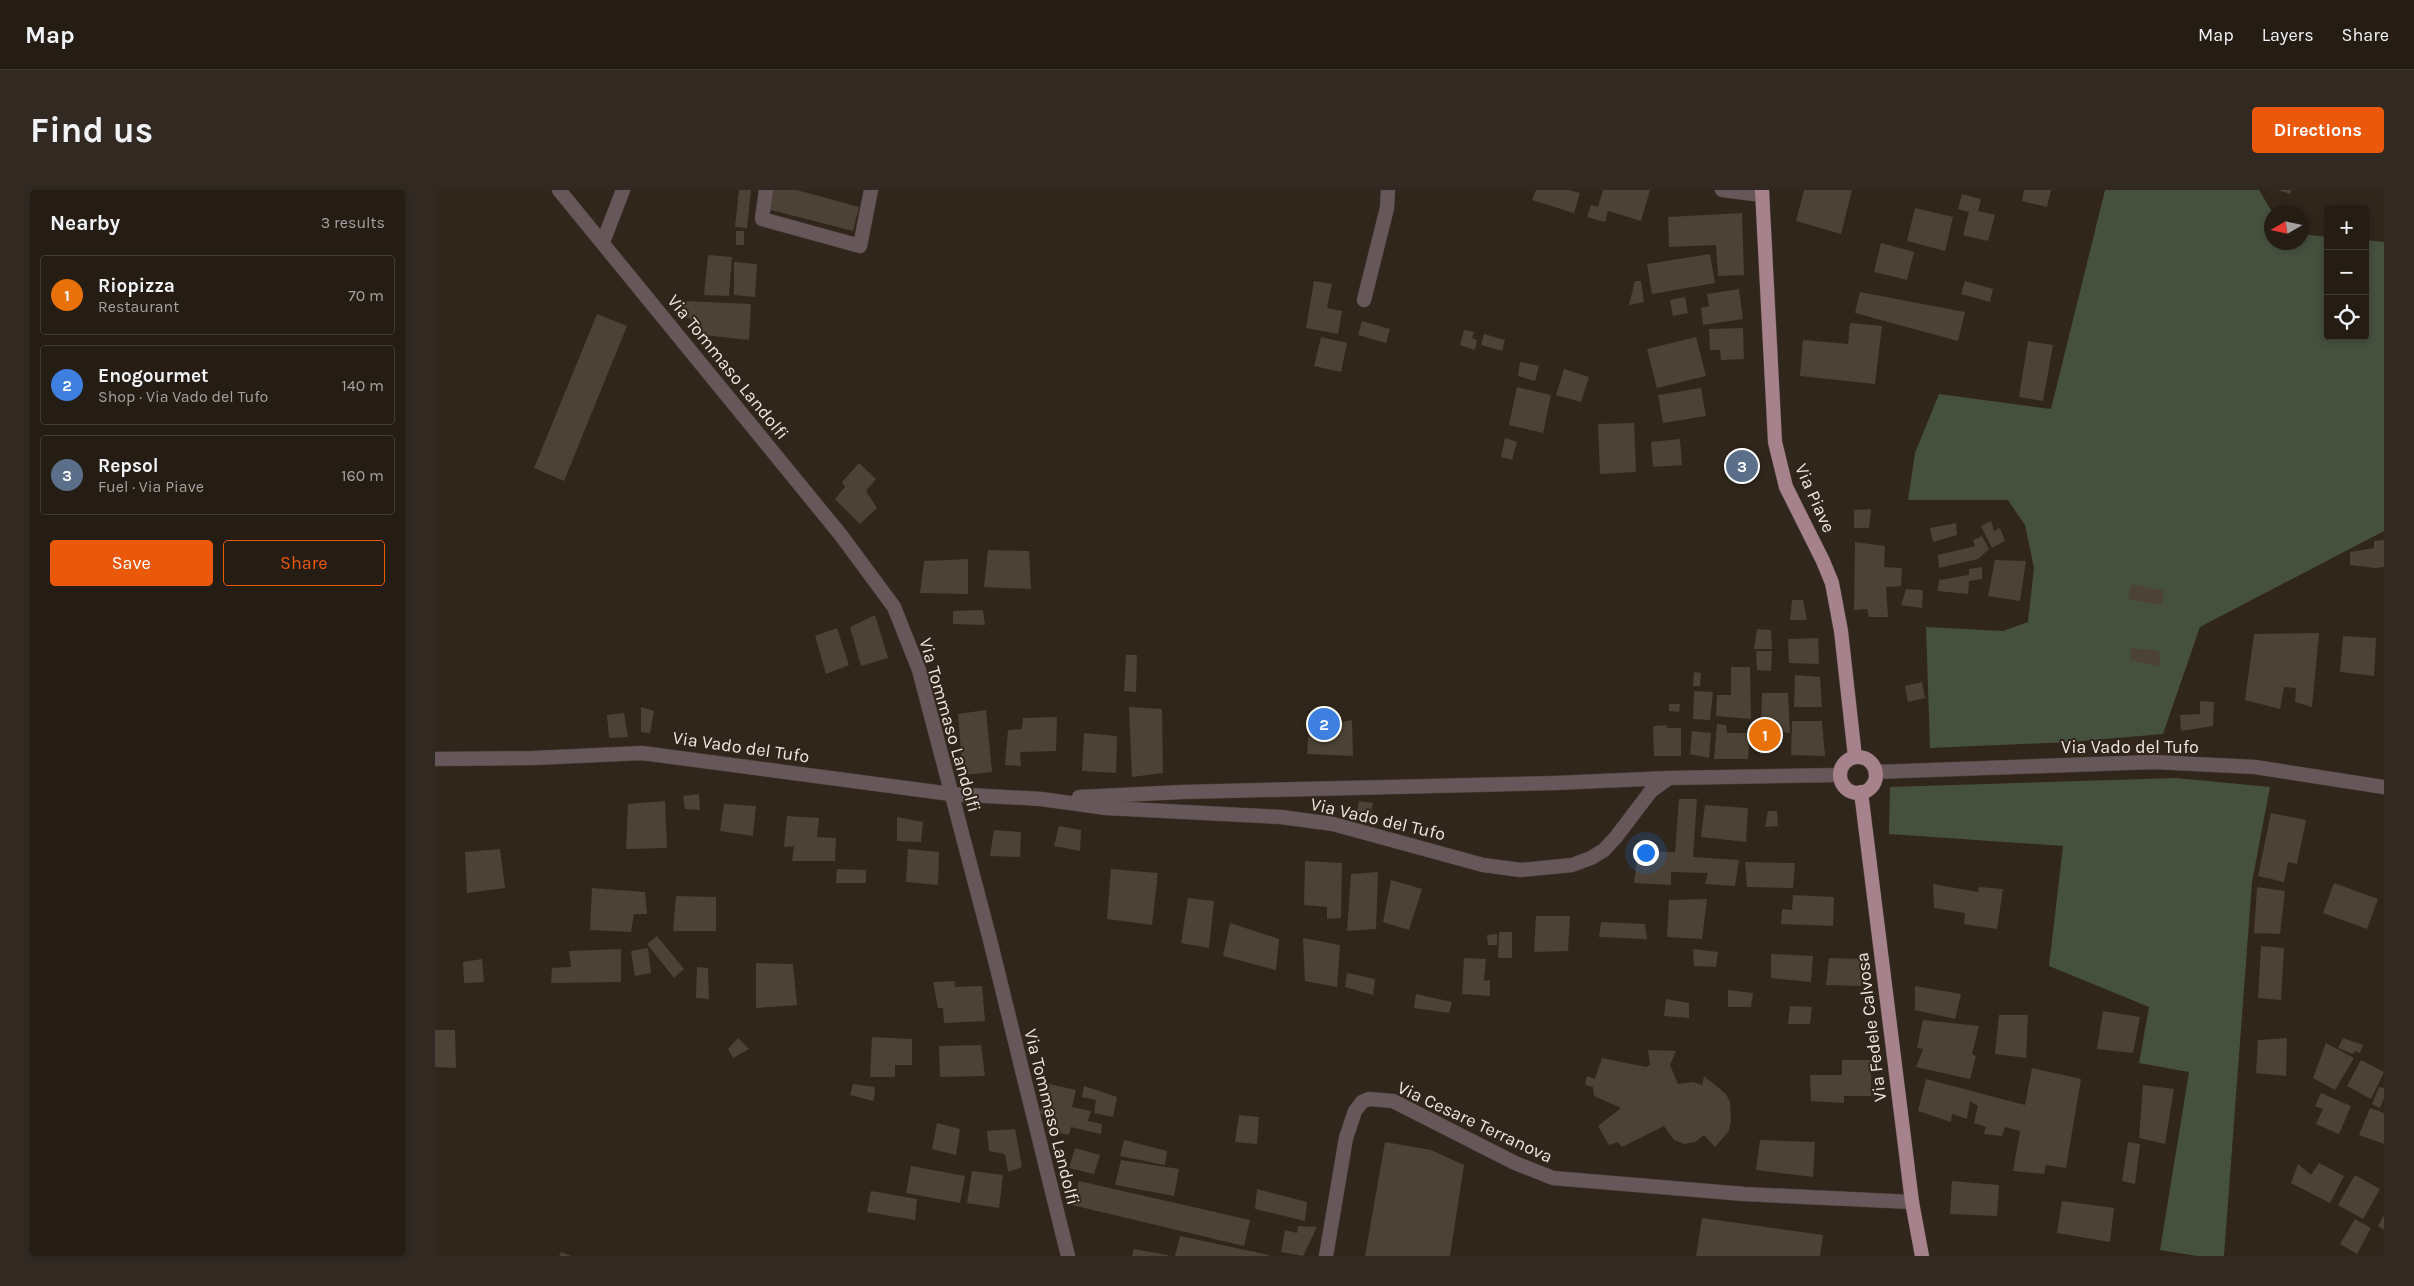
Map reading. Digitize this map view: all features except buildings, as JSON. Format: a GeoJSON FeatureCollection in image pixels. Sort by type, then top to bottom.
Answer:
{"type":"FeatureCollection","features":[{"type":"Feature","properties":{"kind":"main road","name":"Via Piave"},"geometry":{"type":"LineString","coordinates":[[1762,193],[1775,442],[1786,487],[1823,561],[1831,583],[1841,630],[1855,758]]}},
{"type":"Feature","properties":{"kind":"main road"},"geometry":{"type":"LineString","coordinates":[[1855,758],[1865,759],[1875,772],[1874,783],[1866,791],[1861,792],[1846,788],[1840,775],[1844,764],[1855,758]]}},
{"type":"Feature","properties":{"kind":"main road","name":"Via Fedele Calvosa"},"geometry":{"type":"LineString","coordinates":[[1861,792],[1912,1202],[1922,1256]]}},
{"type":"Feature","properties":{"kind":"street","name":"Via Tommaso Landolfi"},"geometry":{"type":"LineString","coordinates":[[559,190],[840,534],[895,606],[919,670],[990,940],[1068,1256]]}},
{"type":"Feature","properties":{"kind":"street"},"geometry":{"type":"LineString","coordinates":[[603,242],[623,190]]}},
{"type":"Feature","properties":{"kind":"street"},"geometry":{"type":"LineString","coordinates":[[767,190],[762,218],[859,246],[871,190]]}},
{"type":"Feature","properties":{"kind":"street"},"geometry":{"type":"LineString","coordinates":[[1364,300],[1387,208],[1388,190]]}},
{"type":"Feature","properties":{"kind":"street"},"geometry":{"type":"LineString","coordinates":[[1721,190],[1762,193]]}},
{"type":"Feature","properties":{"kind":"street","name":"Via Vado del Tufo"},"geometry":{"type":"LineString","coordinates":[[435,759],[534,758],[642,753],[951,794],[1041,799],[1107,808],[1273,816],[1324,823],[1483,865],[1521,870],[1572,865],[1591,858],[1604,850],[1651,791],[1669,778]]}},
{"type":"Feature","properties":{"kind":"street","name":"Via Vado del Tufo"},"geometry":{"type":"LineString","coordinates":[[1875,772],[2154,762],[2255,767],[2384,787]]}},
{"type":"Feature","properties":{"kind":"street","name":"Via Vado del Tufo"},"geometry":{"type":"LineString","coordinates":[[1041,799],[1182,792],[1840,775]]}},
{"type":"Feature","properties":{"kind":"street","name":"Via Cesare Terranova"},"geometry":{"type":"LineString","coordinates":[[1326,1256],[1346,1138],[1355,1111],[1362,1102],[1369,1099],[1393,1101],[1515,1163],[1553,1178],[1744,1194],[1912,1202]]}},
{"type":"Feature","properties":{"kind":"green space"},"geometry":{"type":"Polygon","coordinates":[[[2105,190],[2259,190],[2268,205],[2264,205],[2264,250],[2309,250],[2309,235],[2324,237],[2324,340],[2369,340],[2369,240],[2384,242],[2384,531],[2200,627],[2163,734],[2071,742],[1930,748],[1926,627],[2003,631],[2028,622],[2034,568],[2025,525],[2008,500],[1908,500],[1915,453],[1939,394],[2051,409],[2105,190]]]}},
{"type":"Feature","properties":{"kind":"green space"},"geometry":{"type":"Polygon","coordinates":[[[2176,778],[2270,787],[2252,882],[2224,1256],[2197,1256],[2160,1250],[2189,1072],[2139,1063],[2149,1007],[2049,966],[2063,846],[1889,834],[1890,787],[2176,778]]]}},
{"type":"Feature","properties":{"kind":"place","name":"Repsol"},"geometry":{"type":"Point","coordinates":[1742,466]}},
{"type":"Feature","properties":{"kind":"place","name":"Enogourmet"},"geometry":{"type":"Point","coordinates":[1324,724]}},
{"type":"Feature","properties":{"kind":"place","name":"Riopizza"},"geometry":{"type":"Point","coordinates":[1765,735]}}]}
